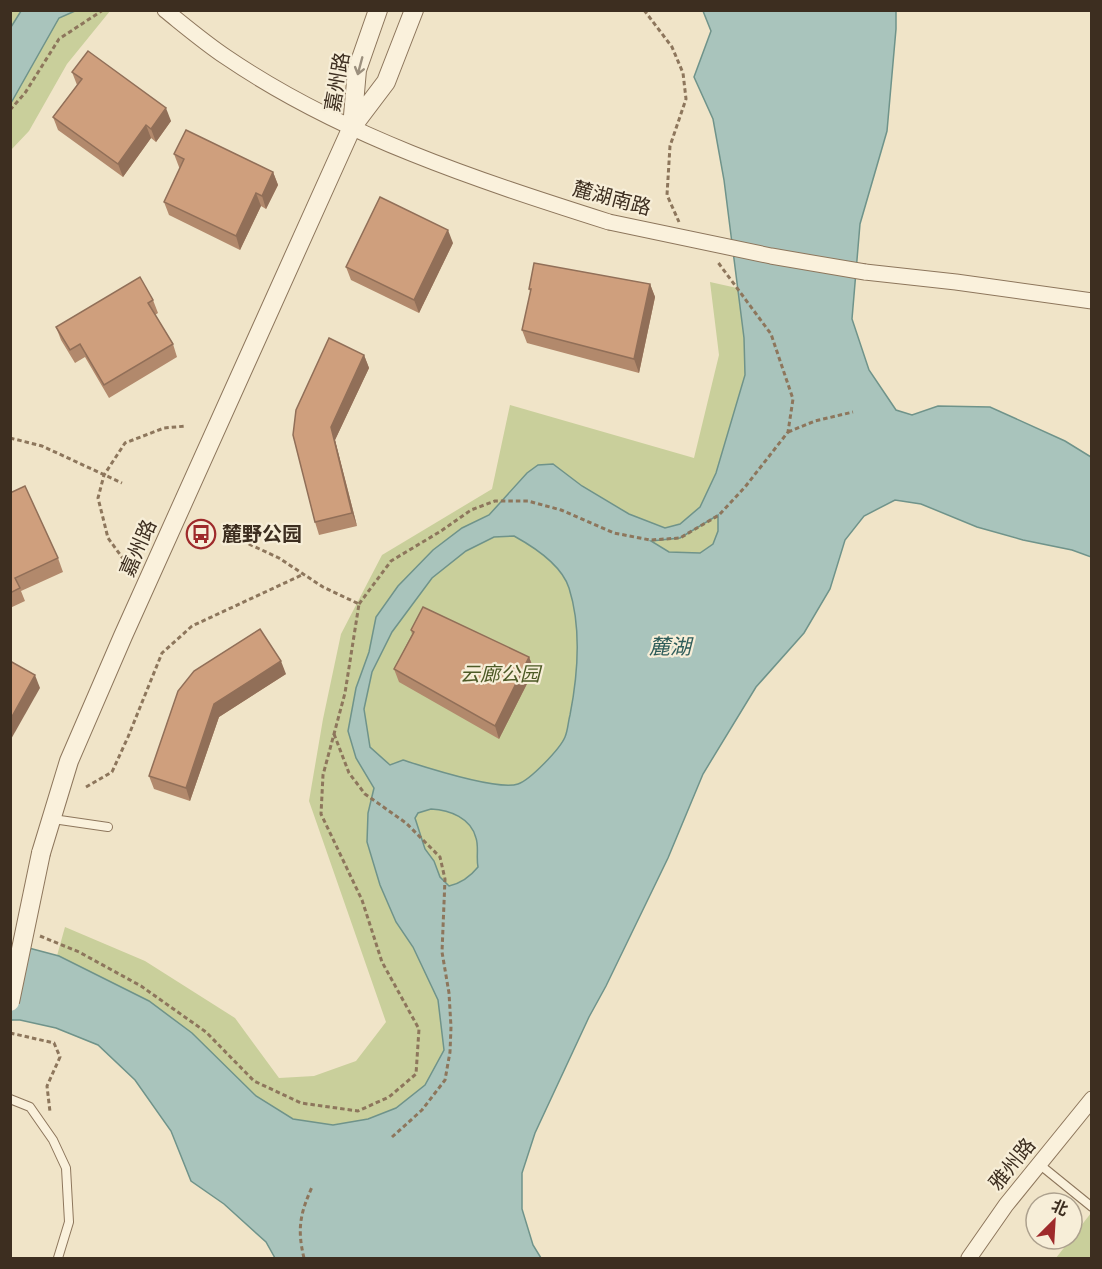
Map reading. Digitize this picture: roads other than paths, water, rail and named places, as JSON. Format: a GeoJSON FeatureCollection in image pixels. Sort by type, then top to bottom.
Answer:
{"type":"FeatureCollection","features":[{"type":"Feature","properties":{"kind":"street","name":"麓湖南路"},"geometry":{"type":"LineString","coordinates":[[165,10],[226,57],[293,97],[352,127],[409,153],[494,185],[609,222],[771,256],[864,272],[1092,301]]}},
{"type":"Feature","properties":{"kind":"street","name":"嘉州路"},"geometry":{"type":"LineString","coordinates":[[352,127],[357,70],[378,10]]}},
{"type":"Feature","properties":{"kind":"street","name":"嘉州路"},"geometry":{"type":"LineString","coordinates":[[10,1002],[41,853],[69,762],[118,646],[352,127],[386,82],[414,10]]}},
{"type":"Feature","properties":{"kind":"street","name":"雅州路"},"geometry":{"type":"LineString","coordinates":[[969,1258],[1006,1205],[1092,1099]]}},
{"type":"Feature","properties":{"kind":"lane"},"geometry":{"type":"LineString","coordinates":[[51,819],[108,826]]}},
{"type":"Feature","properties":{"kind":"lane"},"geometry":{"type":"LineString","coordinates":[[10,1099],[30,1107],[53,1140],[66,1168],[69,1222],[58,1258]]}},
{"type":"Feature","properties":{"kind":"lane"},"geometry":{"type":"LineString","coordinates":[[1039,1164],[1092,1207]]}},
{"type":"Feature","properties":{"kind":"water"},"geometry":{"type":"Polygon","coordinates":[[[21,11],[75,11],[59,18],[11,103],[11,27],[21,11]]]}},
{"type":"Feature","properties":{"kind":"water","name":"麓湖"},"geometry":{"type":"Polygon","coordinates":[[[703,11],[896,11],[887,131],[860,224],[852,319],[869,370],[896,410],[912,415],[938,406],[990,407],[1065,441],[1091,457],[1091,557],[1072,550],[1023,540],[977,527],[921,504],[895,500],[864,516],[845,540],[830,589],[804,633],[756,687],[703,774],[668,858],[589,1017],[535,1133],[522,1173],[522,1209],[533,1245],[541,1258],[275,1258],[266,1242],[224,1204],[191,1181],[171,1131],[135,1080],[98,1045],[56,1028],[11,1020],[10,943],[59,956],[149,1001],[192,1033],[256,1096],[293,1119],[333,1125],[368,1119],[396,1108],[425,1085],[444,1050],[438,1000],[413,947],[396,922],[380,885],[367,842],[368,813],[374,788],[356,758],[348,731],[356,688],[369,652],[376,617],[398,586],[433,550],[462,528],[489,515],[527,473],[538,465],[553,464],[582,486],[629,514],[665,528],[680,524],[700,507],[716,473],[745,375],[744,338],[724,180],[713,119],[694,77],[711,31],[703,11]],[[718,515],[680,538],[651,541],[669,552],[700,553],[713,544],[718,531],[718,515]],[[514,536],[494,537],[466,551],[432,578],[392,632],[372,672],[364,709],[370,747],[390,765],[403,760],[478,781],[518,784],[530,777],[544,763],[565,737],[577,668],[576,619],[569,588],[554,565],[530,546],[514,536]],[[431,809],[418,813],[415,818],[425,849],[434,861],[440,877],[449,886],[469,877],[478,867],[477,841],[470,825],[459,816],[445,811],[431,809]]]}},
{"type":"Feature","properties":{"kind":"place","name":"麓野公园"},"geometry":{"type":"Point","coordinates":[201,534]}},
{"type":"Feature","properties":{"kind":"park label","name":"云廊公园"},"geometry":{"type":"Point","coordinates":[500,674]}}]}
